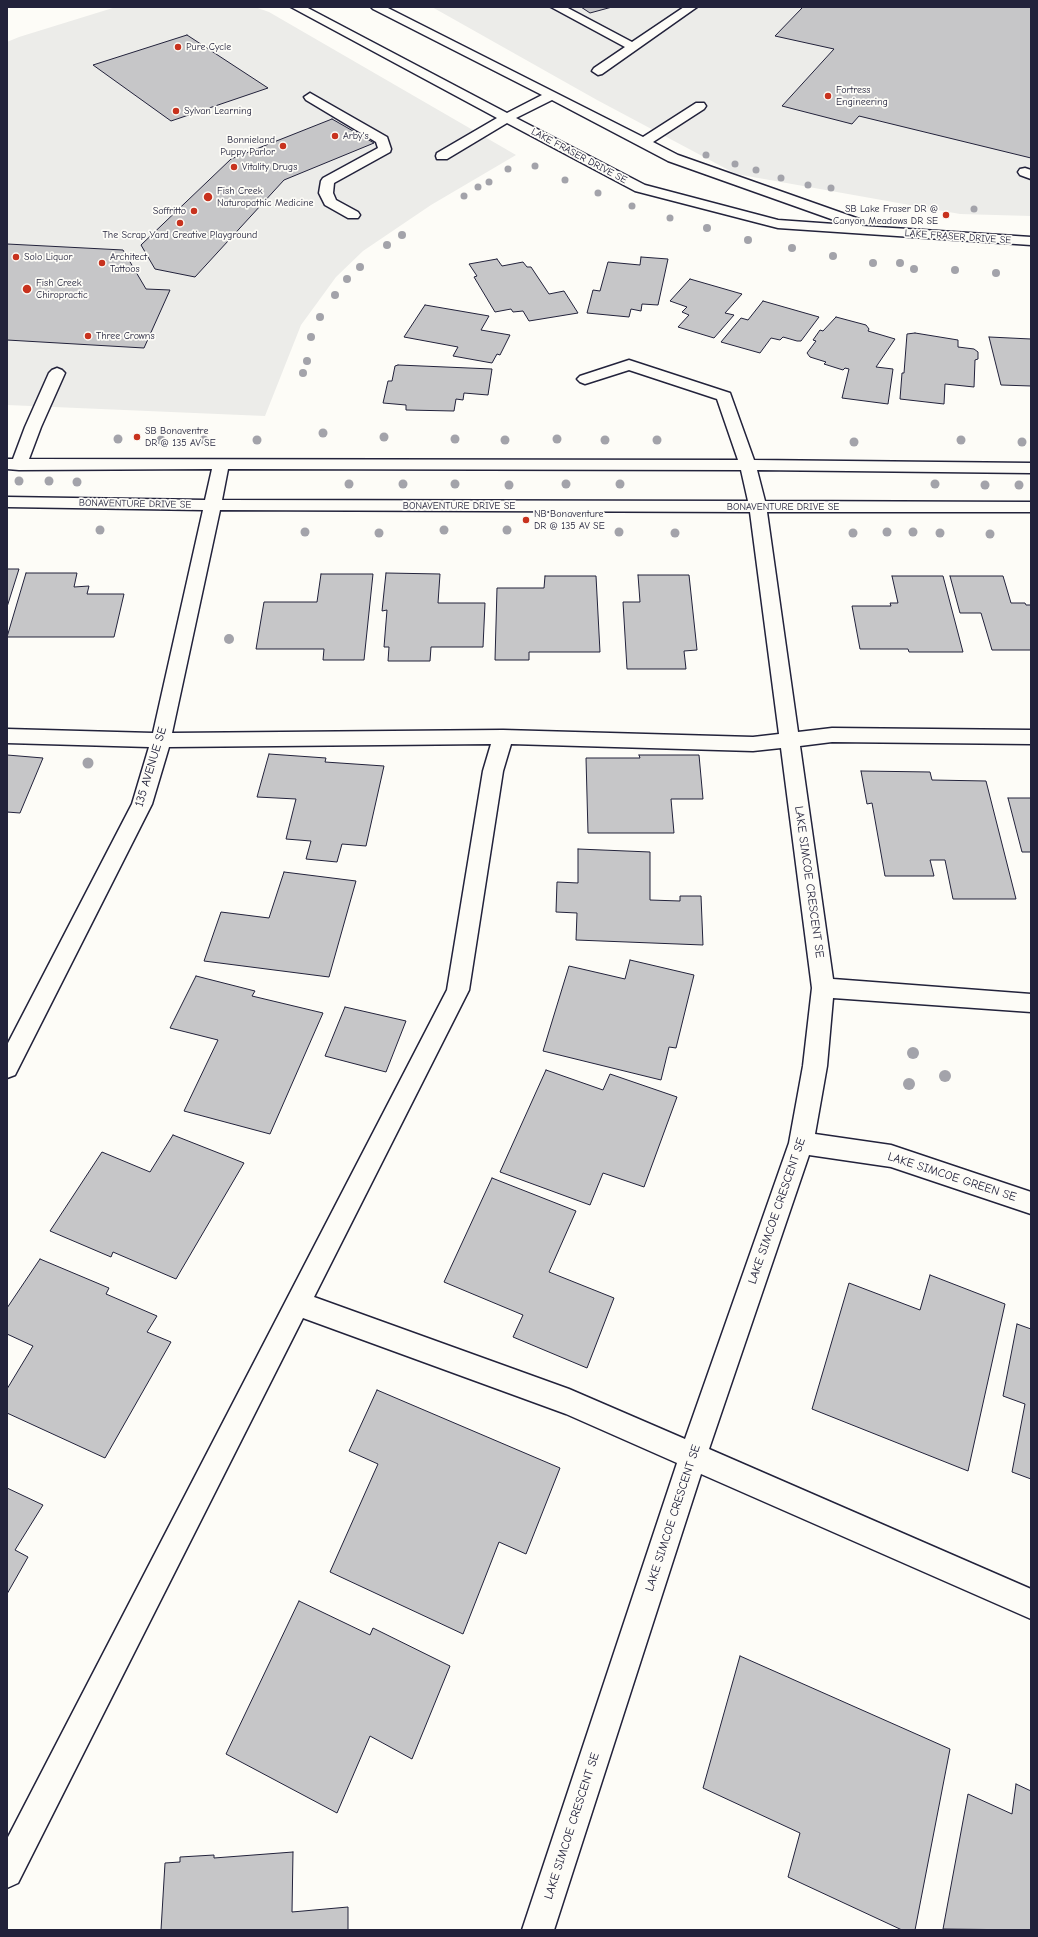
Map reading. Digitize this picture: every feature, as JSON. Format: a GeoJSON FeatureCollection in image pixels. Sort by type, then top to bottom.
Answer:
{"type":"FeatureCollection","features":[{"type":"Feature","properties":{"kind":"street","name":"LAKE FRASER DRIVE SE"},"geometry":{"type":"LineString","coordinates":[[297,7],[640,188],[778,224],[1031,242]]}},
{"type":"Feature","properties":{"kind":"street","name":"LAKE FRASER DRIVE SE"},"geometry":{"type":"LineString","coordinates":[[377,7],[673,158],[885,232]]}},
{"type":"Feature","properties":{"kind":"street"},"geometry":{"type":"LineString","coordinates":[[557,7],[633,47]]}},
{"type":"Feature","properties":{"kind":"street"},"geometry":{"type":"LineString","coordinates":[[598,71],[691,7]]}},
{"type":"Feature","properties":{"kind":"street"},"geometry":{"type":"LineString","coordinates":[[442,156],[506,118],[552,95]]}},
{"type":"Feature","properties":{"kind":"street"},"geometry":{"type":"LineString","coordinates":[[310,97],[382,140],[385,149],[328,181],[326,193],[330,202],[353,215]]}},
{"type":"Feature","properties":{"kind":"street"},"geometry":{"type":"LineString","coordinates":[[642,142],[653,138],[700,106]]}},
{"type":"Feature","properties":{"kind":"street","name":"LAKE SIMCOE CRESCENT SE"},"geometry":{"type":"LineString","coordinates":[[538,1930],[693,1455],[801,1143],[816,1066],[822,988],[758,507],[748,465],[724,396],[629,365],[585,379]]}},
{"type":"Feature","properties":{"kind":"street"},"geometry":{"type":"LineString","coordinates":[[57,373],[33,427],[13,465],[748,465],[1031,468]]}},
{"type":"Feature","properties":{"kind":"street","name":"135 AVENUE SE"},"geometry":{"type":"LineString","coordinates":[[7,1068],[142,804],[161,740],[221,465]]}},
{"type":"Feature","properties":{"kind":"street","name":"BONAVENTURE DRIVE SE"},"geometry":{"type":"LineString","coordinates":[[7,502],[213,505],[1031,507]]}},
{"type":"Feature","properties":{"kind":"street"},"geometry":{"type":"LineString","coordinates":[[7,736],[161,740],[503,737],[753,744],[832,735],[1031,737]]}},
{"type":"Feature","properties":{"kind":"street"},"geometry":{"type":"LineString","coordinates":[[7,1872],[458,990],[493,771],[503,737]]}},
{"type":"Feature","properties":{"kind":"street"},"geometry":{"type":"LineString","coordinates":[[822,988],[1031,1003]]}},
{"type":"Feature","properties":{"kind":"street","name":"LAKE SIMCOE GREEN SE"},"geometry":{"type":"LineString","coordinates":[[801,1143],[891,1156],[1031,1203]]}},
{"type":"Feature","properties":{"kind":"street"},"geometry":{"type":"LineString","coordinates":[[298,1304],[569,1402],[1031,1604]]}},
{"type":"Feature","properties":{"kind":"shaded area"},"geometry":{"type":"Polygon","coordinates":[[[116,7],[255,7],[269,12],[516,155],[431,205],[363,251],[336,277],[301,325],[265,416],[7,405],[7,42],[116,7]]]}},
{"type":"Feature","properties":{"kind":"shaded area"},"geometry":{"type":"Polygon","coordinates":[[[432,7],[1031,7],[1031,216],[960,214],[736,174],[597,100],[432,7]]]}},
{"type":"Feature","properties":{"kind":"building"},"geometry":{"type":"Polygon","coordinates":[[[581,7],[612,7],[590,13],[581,7]]]}},
{"type":"Feature","properties":{"kind":"building"},"geometry":{"type":"Polygon","coordinates":[[[803,7],[1031,7],[1031,158],[859,116],[852,124],[782,106],[834,49],[775,36],[803,7]]]}},
{"type":"Feature","properties":{"kind":"building"},"geometry":{"type":"Polygon","coordinates":[[[187,35],[268,88],[171,121],[93,65],[187,35]]]}},
{"type":"Feature","properties":{"kind":"building"},"geometry":{"type":"Polygon","coordinates":[[[332,119],[374,143],[284,180],[195,277],[155,269],[141,245],[231,159],[332,119]]]}},
{"type":"Feature","properties":{"kind":"building"},"geometry":{"type":"Polygon","coordinates":[[[7,244],[123,250],[146,289],[170,290],[144,348],[7,340],[7,244]]]}},
{"type":"Feature","properties":{"kind":"building"},"geometry":{"type":"Polygon","coordinates":[[[641,257],[668,259],[658,305],[642,304],[641,311],[631,309],[629,317],[587,313],[593,290],[600,291],[608,262],[640,265],[641,257]]]}},
{"type":"Feature","properties":{"kind":"building"},"geometry":{"type":"Polygon","coordinates":[[[497,259],[502,266],[523,262],[527,267],[531,267],[549,294],[564,291],[578,313],[529,321],[523,311],[513,312],[511,309],[495,312],[474,277],[477,276],[469,264],[497,259]]]}},
{"type":"Feature","properties":{"kind":"building"},"geometry":{"type":"Polygon","coordinates":[[[690,279],[742,294],[725,313],[734,315],[714,338],[678,327],[689,315],[682,312],[687,307],[670,301],[690,279]]]}},
{"type":"Feature","properties":{"kind":"building"},"geometry":{"type":"Polygon","coordinates":[[[763,301],[819,317],[801,341],[783,337],[780,340],[771,338],[760,353],[721,342],[741,318],[748,320],[763,301]]]}},
{"type":"Feature","properties":{"kind":"building"},"geometry":{"type":"Polygon","coordinates":[[[425,305],[489,316],[481,330],[510,335],[500,355],[497,354],[492,363],[453,356],[458,347],[404,337],[425,305]]]}},
{"type":"Feature","properties":{"kind":"building"},"geometry":{"type":"Polygon","coordinates":[[[836,317],[866,325],[869,329],[868,331],[895,339],[876,367],[893,369],[888,404],[842,398],[849,369],[845,368],[843,370],[824,364],[826,362],[810,357],[807,353],[816,341],[813,340],[820,330],[823,331],[836,317]]]}},
{"type":"Feature","properties":{"kind":"building"},"geometry":{"type":"Polygon","coordinates":[[[915,333],[958,340],[958,347],[974,349],[978,352],[978,359],[975,360],[974,387],[945,384],[944,404],[900,399],[907,334],[915,333]]]}},
{"type":"Feature","properties":{"kind":"building"},"geometry":{"type":"Polygon","coordinates":[[[989,337],[1031,339],[1031,386],[1001,385],[989,337]]]}},
{"type":"Feature","properties":{"kind":"building"},"geometry":{"type":"Polygon","coordinates":[[[395,366],[492,369],[488,395],[464,393],[463,400],[456,399],[454,411],[406,410],[406,405],[383,403],[388,381],[392,381],[395,366]]]}},
{"type":"Feature","properties":{"kind":"building"},"geometry":{"type":"Polygon","coordinates":[[[7,569],[19,569],[7,607],[7,569]]]}},
{"type":"Feature","properties":{"kind":"building"},"geometry":{"type":"Polygon","coordinates":[[[26,573],[77,573],[74,587],[89,586],[87,594],[124,594],[114,637],[7,637],[26,573]]]}},
{"type":"Feature","properties":{"kind":"building"},"geometry":{"type":"Polygon","coordinates":[[[386,573],[440,574],[438,603],[485,603],[483,647],[431,647],[430,661],[388,661],[389,647],[384,647],[387,610],[382,611],[386,573]]]}},
{"type":"Feature","properties":{"kind":"building"},"geometry":{"type":"Polygon","coordinates":[[[321,574],[373,574],[364,660],[323,660],[324,649],[256,649],[264,602],[317,602],[321,574]]]}},
{"type":"Feature","properties":{"kind":"building"},"geometry":{"type":"Polygon","coordinates":[[[638,575],[689,575],[697,650],[684,651],[686,669],[627,669],[623,602],[640,602],[638,575]]]}},
{"type":"Feature","properties":{"kind":"building"},"geometry":{"type":"Polygon","coordinates":[[[545,576],[596,576],[600,652],[529,652],[529,660],[495,660],[497,588],[544,588],[545,576]]]}},
{"type":"Feature","properties":{"kind":"building"},"geometry":{"type":"Polygon","coordinates":[[[892,576],[943,576],[963,652],[909,652],[908,649],[860,649],[852,606],[891,606],[890,603],[898,603],[892,576]]]}},
{"type":"Feature","properties":{"kind":"building"},"geometry":{"type":"Polygon","coordinates":[[[950,576],[1003,576],[1011,603],[1025,603],[1026,605],[1031,605],[1031,650],[992,650],[981,613],[960,613],[950,576]]]}},
{"type":"Feature","properties":{"kind":"building"},"geometry":{"type":"Polygon","coordinates":[[[269,754],[326,758],[325,762],[384,766],[366,846],[342,844],[337,862],[306,859],[311,841],[286,839],[296,799],[257,797],[269,754]]]}},
{"type":"Feature","properties":{"kind":"building"},"geometry":{"type":"Polygon","coordinates":[[[7,755],[43,758],[20,813],[7,812],[7,755]]]}},
{"type":"Feature","properties":{"kind":"building"},"geometry":{"type":"Polygon","coordinates":[[[639,755],[699,755],[703,799],[671,799],[674,833],[588,833],[586,758],[640,758],[639,755]]]}},
{"type":"Feature","properties":{"kind":"building"},"geometry":{"type":"Polygon","coordinates":[[[861,771],[930,772],[932,780],[986,781],[1016,899],[953,899],[945,860],[930,860],[934,876],[885,876],[872,803],[867,804],[861,771]]]}},
{"type":"Feature","properties":{"kind":"building"},"geometry":{"type":"Polygon","coordinates":[[[1008,798],[1031,798],[1031,852],[1022,852],[1008,798]]]}},
{"type":"Feature","properties":{"kind":"building"},"geometry":{"type":"Polygon","coordinates":[[[578,849],[650,852],[650,900],[680,901],[680,896],[701,896],[703,945],[576,940],[577,913],[556,912],[557,882],[578,883],[578,849]]]}},
{"type":"Feature","properties":{"kind":"building"},"geometry":{"type":"Polygon","coordinates":[[[284,872],[356,881],[329,977],[204,961],[221,912],[269,918],[284,872]]]}},
{"type":"Feature","properties":{"kind":"building"},"geometry":{"type":"Polygon","coordinates":[[[630,960],[694,975],[676,1048],[669,1047],[661,1080],[543,1051],[569,966],[625,979],[630,960]]]}},
{"type":"Feature","properties":{"kind":"building"},"geometry":{"type":"Polygon","coordinates":[[[196,976],[255,991],[252,996],[323,1013],[270,1134],[184,1111],[218,1040],[170,1028],[196,976]]]}},
{"type":"Feature","properties":{"kind":"building"},"geometry":{"type":"Polygon","coordinates":[[[345,1007],[406,1021],[386,1072],[325,1056],[345,1007]]]}},
{"type":"Feature","properties":{"kind":"building"},"geometry":{"type":"Polygon","coordinates":[[[546,1070],[603,1090],[610,1074],[677,1097],[644,1187],[603,1173],[590,1205],[500,1172],[546,1070]]]}},
{"type":"Feature","properties":{"kind":"building"},"geometry":{"type":"Polygon","coordinates":[[[173,1135],[244,1163],[176,1279],[113,1252],[111,1257],[50,1231],[102,1152],[150,1172],[173,1135]]]}},
{"type":"Feature","properties":{"kind":"building"},"geometry":{"type":"Polygon","coordinates":[[[492,1178],[576,1211],[549,1272],[614,1298],[587,1368],[513,1337],[523,1315],[444,1282],[492,1178]]]}},
{"type":"Feature","properties":{"kind":"building"},"geometry":{"type":"Polygon","coordinates":[[[40,1259],[109,1288],[106,1294],[157,1316],[147,1332],[171,1342],[105,1458],[7,1413],[7,1389],[33,1346],[7,1334],[7,1308],[40,1259]]]}},
{"type":"Feature","properties":{"kind":"building"},"geometry":{"type":"Polygon","coordinates":[[[930,1275],[1005,1304],[968,1471],[812,1409],[849,1283],[920,1310],[930,1275]]]}},
{"type":"Feature","properties":{"kind":"building"},"geometry":{"type":"Polygon","coordinates":[[[1017,1324],[1031,1329],[1031,1479],[1012,1472],[1025,1404],[1003,1396],[1017,1324]]]}},
{"type":"Feature","properties":{"kind":"building"},"geometry":{"type":"Polygon","coordinates":[[[377,1390],[560,1468],[526,1554],[499,1542],[463,1634],[330,1572],[378,1464],[349,1451],[377,1390]]]}},
{"type":"Feature","properties":{"kind":"building"},"geometry":{"type":"Polygon","coordinates":[[[7,1488],[43,1505],[15,1550],[28,1557],[7,1594],[7,1488]]]}},
{"type":"Feature","properties":{"kind":"building"},"geometry":{"type":"Polygon","coordinates":[[[299,1601],[370,1635],[373,1628],[450,1666],[412,1759],[370,1736],[337,1813],[226,1754],[299,1601]]]}},
{"type":"Feature","properties":{"kind":"building"},"geometry":{"type":"Polygon","coordinates":[[[740,1656],[950,1749],[915,1930],[902,1930],[788,1877],[800,1833],[703,1788],[740,1656]]]}},
{"type":"Feature","properties":{"kind":"building"},"geometry":{"type":"Polygon","coordinates":[[[1016,1784],[1031,1791],[1031,1930],[943,1929],[968,1794],[1012,1814],[1016,1784]]]}},
{"type":"Feature","properties":{"kind":"building"},"geometry":{"type":"Polygon","coordinates":[[[293,1852],[292,1912],[348,1907],[348,1930],[161,1930],[165,1863],[180,1862],[180,1857],[214,1855],[214,1858],[293,1852]]]}},
{"type":"Feature","properties":{"kind":"place","name":"Pure Cycle"},"geometry":{"type":"Point","coordinates":[178,47]}},
{"type":"Feature","properties":{"kind":"place","name":"Fortress Engineering"},"geometry":{"type":"Point","coordinates":[828,96]}},
{"type":"Feature","properties":{"kind":"place","name":"Sylvan Learning"},"geometry":{"type":"Point","coordinates":[176,111]}},
{"type":"Feature","properties":{"kind":"place","name":"Arby's"},"geometry":{"type":"Point","coordinates":[335,136]}},
{"type":"Feature","properties":{"kind":"place","name":"Bonnieland Puppy Parlor"},"geometry":{"type":"Point","coordinates":[283,146]}},
{"type":"Feature","properties":{"kind":"place","name":"Vitality Drugs"},"geometry":{"type":"Point","coordinates":[234,167]}},
{"type":"Feature","properties":{"kind":"place","name":"Fish Creek Naturopathic Medicine"},"geometry":{"type":"Point","coordinates":[208,197]}},
{"type":"Feature","properties":{"kind":"place","name":"Soffritto"},"geometry":{"type":"Point","coordinates":[194,211]}},
{"type":"Feature","properties":{"kind":"place","name":"SB Lake Fraser DR @ Canyon Meadows DR SE"},"geometry":{"type":"Point","coordinates":[946,215]}},
{"type":"Feature","properties":{"kind":"place","name":"The Scrap Yard Creative Playground"},"geometry":{"type":"Point","coordinates":[180,223]}},
{"type":"Feature","properties":{"kind":"place","name":"Solo Liquor"},"geometry":{"type":"Point","coordinates":[16,257]}},
{"type":"Feature","properties":{"kind":"place","name":"Architect Tattoos"},"geometry":{"type":"Point","coordinates":[102,263]}},
{"type":"Feature","properties":{"kind":"place","name":"Fish Creek Chiropractic"},"geometry":{"type":"Point","coordinates":[27,289]}},
{"type":"Feature","properties":{"kind":"place","name":"Three Crowns"},"geometry":{"type":"Point","coordinates":[88,336]}},
{"type":"Feature","properties":{"kind":"place","name":"SB Bonaventre DR @ 135 AV SE"},"geometry":{"type":"Point","coordinates":[137,437]}},
{"type":"Feature","properties":{"kind":"place","name":"NB Bonaventure DR @ 135 AV SE"},"geometry":{"type":"Point","coordinates":[526,520]}}]}
